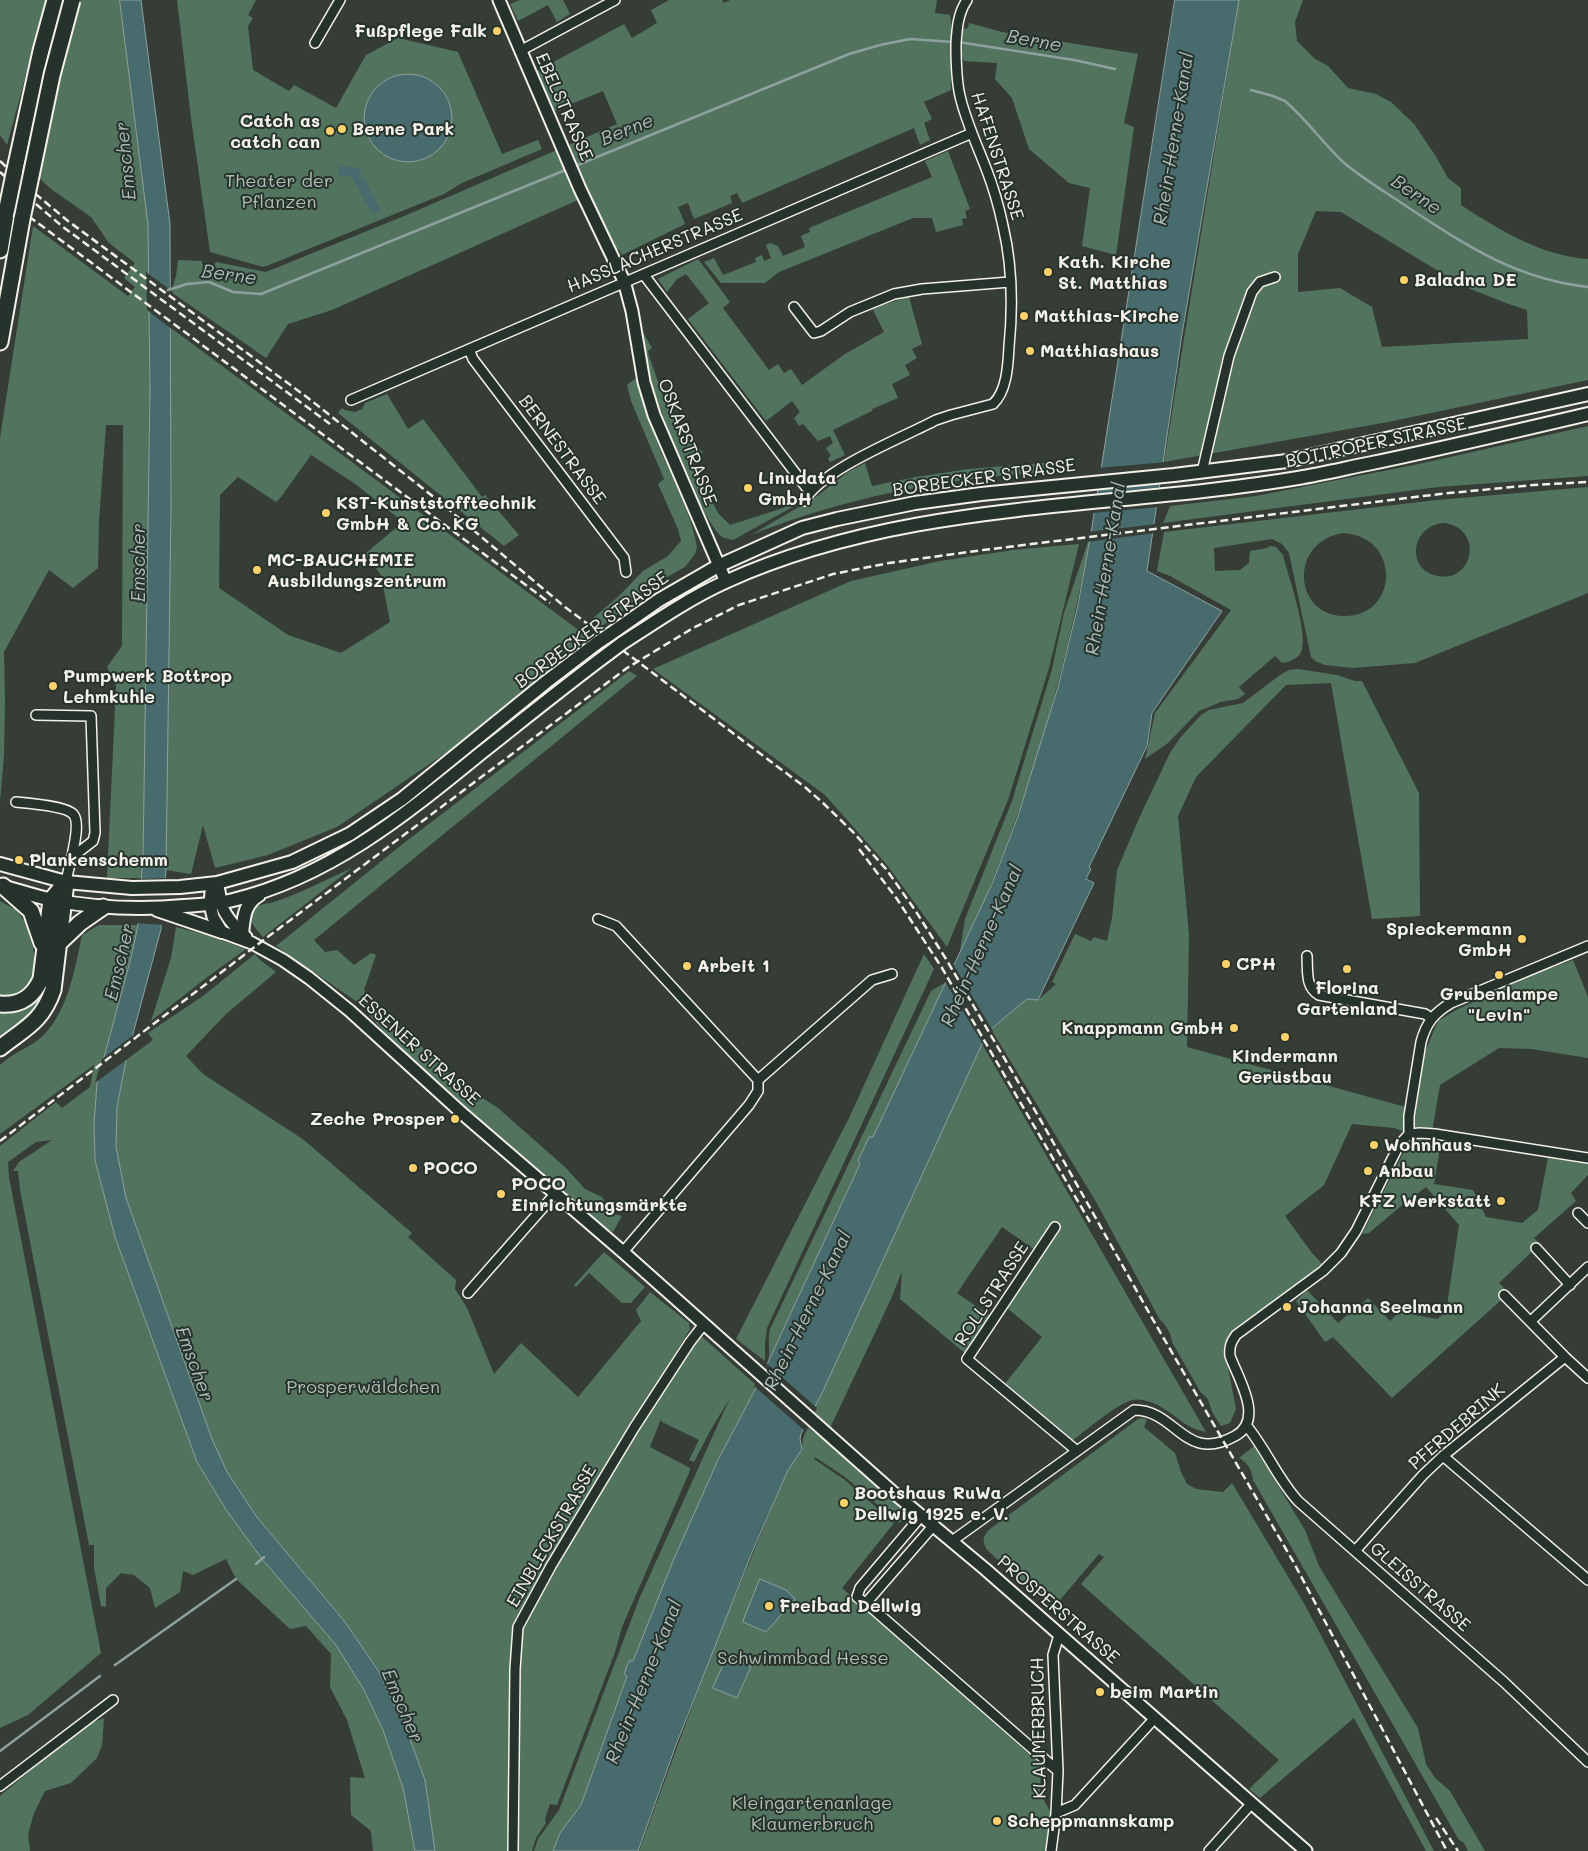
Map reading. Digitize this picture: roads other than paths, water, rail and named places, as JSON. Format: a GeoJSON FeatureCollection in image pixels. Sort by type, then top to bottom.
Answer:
{"type":"FeatureCollection","features":[{"type":"Feature","properties":{"kind":"highway"},"geometry":{"type":"LineString","coordinates":[[0,250],[3,209],[14,174],[55,0]]}},
{"type":"Feature","properties":{"kind":"highway"},"geometry":{"type":"LineString","coordinates":[[0,342],[22,219],[52,75],[72,0]]}},
{"type":"Feature","properties":{"kind":"highway"},"geometry":{"type":"LineString","coordinates":[[0,1004],[20,1002],[34,992],[40,979],[43,949],[66,882]]}},
{"type":"Feature","properties":{"kind":"highway"},"geometry":{"type":"LineString","coordinates":[[2,886],[31,911],[43,949]]}},
{"type":"Feature","properties":{"kind":"highway"},"geometry":{"type":"LineString","coordinates":[[0,1048],[27,1028],[44,1011],[53,990],[59,943],[58,901]]}},
{"type":"Feature","properties":{"kind":"highway"},"geometry":{"type":"LineString","coordinates":[[59,943],[80,923],[104,907]]}},
{"type":"Feature","properties":{"kind":"main road","name":"EBELSTRASSE"},"geometry":{"type":"LineString","coordinates":[[498,0],[580,189],[624,281]]}},
{"type":"Feature","properties":{"kind":"main road","name":"OSKARSTRASSE"},"geometry":{"type":"LineString","coordinates":[[624,281],[632,311],[644,382],[654,415],[726,582]]}},
{"type":"Feature","properties":{"kind":"main road","name":"BOTTROPER STRASSE"},"geometry":{"type":"LineString","coordinates":[[1174,475],[1287,461],[1588,394]]}},
{"type":"Feature","properties":{"kind":"main road","name":"BOTTROPER STRASSE"},"geometry":{"type":"LineString","coordinates":[[1169,494],[1298,478],[1420,453],[1588,414]]}},
{"type":"Feature","properties":{"kind":"main road","name":"BORBECKER STRASSE"},"geometry":{"type":"LineString","coordinates":[[217,882],[247,876],[292,862],[350,834],[402,799],[546,682],[597,643],[659,600],[718,566],[802,528],[915,503],[1058,485],[1174,475]]}},
{"type":"Feature","properties":{"kind":"main road","name":"BORBECKER STRASSE"},"geometry":{"type":"LineString","coordinates":[[215,903],[267,891],[318,869],[341,856],[395,822],[542,704],[621,644],[676,607],[726,582],[815,548],[915,524],[1055,505],[1169,494]]}},
{"type":"Feature","properties":{"kind":"main road"},"geometry":{"type":"LineString","coordinates":[[0,864],[66,882],[132,888],[180,887],[217,882]]}},
{"type":"Feature","properties":{"kind":"main road"},"geometry":{"type":"LineString","coordinates":[[217,882],[211,892],[215,903],[215,922],[222,932]]}},
{"type":"Feature","properties":{"kind":"main road"},"geometry":{"type":"LineString","coordinates":[[2,886],[58,901],[104,907],[153,908],[177,912],[222,932]]}},
{"type":"Feature","properties":{"kind":"main road"},"geometry":{"type":"LineString","coordinates":[[242,933],[247,906],[250,901],[267,891]]}},
{"type":"Feature","properties":{"kind":"main road"},"geometry":{"type":"LineString","coordinates":[[177,912],[215,903]]}},
{"type":"Feature","properties":{"kind":"main road","name":"ESSENER STRASSE"},"geometry":{"type":"LineString","coordinates":[[215,903],[252,943]]}},
{"type":"Feature","properties":{"kind":"main road","name":"ESSENER STRASSE"},"geometry":{"type":"LineString","coordinates":[[222,932],[252,943],[294,966],[350,1011],[786,1397]]}},
{"type":"Feature","properties":{"kind":"main road","name":"PROSPERSTRASSE"},"geometry":{"type":"LineString","coordinates":[[786,1397],[894,1494],[934,1525],[1306,1851]]}},
{"type":"Feature","properties":{"kind":"street"},"geometry":{"type":"LineString","coordinates":[[315,43],[340,0]]}},
{"type":"Feature","properties":{"kind":"street"},"geometry":{"type":"LineString","coordinates":[[520,51],[615,0]]}},
{"type":"Feature","properties":{"kind":"street","name":"HAFENSTRASSE"},"geometry":{"type":"LineString","coordinates":[[804,501],[809,491],[841,468],[936,420],[993,404],[1003,387],[1010,334],[1010,282],[1003,228],[988,172],[959,94],[956,75],[957,29],[960,13],[966,0]]}},
{"type":"Feature","properties":{"kind":"street","name":"HASSLACHERSTRASSE"},"geometry":{"type":"LineString","coordinates":[[350,400],[972,133]]}},
{"type":"Feature","properties":{"kind":"street"},"geometry":{"type":"LineString","coordinates":[[644,275],[809,491]]}},
{"type":"Feature","properties":{"kind":"street"},"geometry":{"type":"LineString","coordinates":[[1202,472],[1229,356],[1252,292],[1260,282],[1274,277]]}},
{"type":"Feature","properties":{"kind":"street"},"geometry":{"type":"LineString","coordinates":[[794,307],[814,334],[850,312],[894,294],[922,289],[1010,282]]}},
{"type":"Feature","properties":{"kind":"street","name":"BERNESTRASSE"},"geometry":{"type":"LineString","coordinates":[[469,349],[473,359],[624,558],[626,572]]}},
{"type":"Feature","properties":{"kind":"street"},"geometry":{"type":"LineString","coordinates":[[36,715],[91,716],[95,833],[93,841],[71,858]]}},
{"type":"Feature","properties":{"kind":"street"},"geometry":{"type":"LineString","coordinates":[[16,802],[58,808],[75,815],[76,840],[66,882]]}},
{"type":"Feature","properties":{"kind":"street"},"geometry":{"type":"LineString","coordinates":[[598,919],[610,923],[620,930],[758,1080],[758,1091],[749,1105],[623,1252]]}},
{"type":"Feature","properties":{"kind":"street"},"geometry":{"type":"LineString","coordinates":[[952,1541],[1134,1410],[1143,1410],[1153,1414],[1193,1442],[1201,1444],[1218,1443],[1239,1434],[1246,1425],[1250,1415],[1248,1402],[1230,1356],[1229,1348],[1232,1341],[1236,1335],[1323,1271],[1341,1253],[1356,1231],[1399,1145],[1409,1134],[1409,1116],[1418,1054],[1424,1032],[1431,1018],[1452,1003],[1588,946]]}},
{"type":"Feature","properties":{"kind":"street"},"geometry":{"type":"LineString","coordinates":[[1307,956],[1309,985],[1312,991],[1319,995],[1418,1012],[1431,1018]]}},
{"type":"Feature","properties":{"kind":"street"},"geometry":{"type":"LineString","coordinates":[[758,1080],[872,980],[892,974]]}},
{"type":"Feature","properties":{"kind":"street"},"geometry":{"type":"LineString","coordinates":[[1409,1134],[1435,1134],[1588,1158]]}},
{"type":"Feature","properties":{"kind":"street"},"geometry":{"type":"LineString","coordinates":[[468,1293],[555,1194]]}},
{"type":"Feature","properties":{"kind":"street"},"geometry":{"type":"LineString","coordinates":[[1578,1212],[1588,1223]]}},
{"type":"Feature","properties":{"kind":"street","name":"ROLLSTRASSE"},"geometry":{"type":"LineString","coordinates":[[1055,1227],[967,1359],[1077,1451]]}},
{"type":"Feature","properties":{"kind":"street"},"geometry":{"type":"LineString","coordinates":[[1536,1248],[1570,1284]]}},
{"type":"Feature","properties":{"kind":"street"},"geometry":{"type":"LineString","coordinates":[[1531,1321],[1588,1267]]}},
{"type":"Feature","properties":{"kind":"street"},"geometry":{"type":"LineString","coordinates":[[1504,1295],[1588,1378]]}},
{"type":"Feature","properties":{"kind":"street","name":"EINBLECKSTRASSE"},"geometry":{"type":"LineString","coordinates":[[514,1851],[515,1669],[518,1627],[551,1566],[634,1428],[690,1342],[704,1324]]}},
{"type":"Feature","properties":{"kind":"street","name":"PFERDEBRINK"},"geometry":{"type":"LineString","coordinates":[[1355,1551],[1443,1456],[1565,1357]]}},
{"type":"Feature","properties":{"kind":"street","name":"GLEISSTRASSE"},"geometry":{"type":"LineString","coordinates":[[1246,1425],[1258,1439],[1278,1476],[1298,1501],[1504,1682],[1588,1762]]}},
{"type":"Feature","properties":{"kind":"street"},"geometry":{"type":"LineString","coordinates":[[1443,1456],[1588,1580]]}},
{"type":"Feature","properties":{"kind":"street"},"geometry":{"type":"LineString","coordinates":[[922,1515],[860,1588],[857,1597],[1058,1770]]}},
{"type":"Feature","properties":{"kind":"street"},"geometry":{"type":"LineString","coordinates":[[866,1603],[934,1525]]}},
{"type":"Feature","properties":{"kind":"street","name":"KLAUMERBRUCH"},"geometry":{"type":"LineString","coordinates":[[1051,1851],[1056,1814],[1058,1770],[1053,1655],[1059,1635]]}},
{"type":"Feature","properties":{"kind":"street"},"geometry":{"type":"LineString","coordinates":[[0,1786],[113,1700]]}},
{"type":"Feature","properties":{"kind":"street"},"geometry":{"type":"LineString","coordinates":[[1056,1814],[1074,1805],[1155,1718]]}},
{"type":"Feature","properties":{"kind":"street"},"geometry":{"type":"LineString","coordinates":[[1209,1851],[1252,1804]]}},
{"type":"Feature","properties":{"kind":"water"},"geometry":{"type":"Polygon","coordinates":[[[120,0],[141,0],[170,224],[171,507],[166,870],[161,929],[126,1060],[117,1107],[116,1147],[126,1198],[212,1439],[227,1472],[256,1516],[345,1622],[379,1672],[408,1734],[425,1780],[435,1851],[415,1851],[403,1788],[383,1730],[364,1690],[336,1645],[262,1559],[227,1511],[197,1462],[115,1237],[95,1160],[94,1124],[97,1083],[138,925],[143,858],[150,391],[148,225],[120,0]]]}},
{"type":"Feature","properties":{"kind":"water","name":"Rhein-Herne-Kanal"},"geometry":{"type":"Polygon","coordinates":[[[1175,0],[1239,0],[1182,334],[1147,571],[1222,611],[1152,713],[1147,746],[1089,867],[1091,869],[1086,879],[1094,883],[1038,1000],[1027,999],[991,1029],[982,1044],[822,1393],[801,1434],[802,1449],[788,1470],[751,1555],[676,1745],[638,1851],[553,1851],[560,1833],[581,1805],[627,1676],[624,1674],[629,1661],[633,1661],[673,1561],[718,1460],[757,1386],[860,1164],[858,1161],[869,1137],[873,1137],[992,884],[1018,816],[1058,687],[1078,605],[1175,0]]]}},
{"type":"Feature","properties":{"kind":"water"},"geometry":{"type":"Polygon","coordinates":[[[408,74],[425,77],[439,87],[449,101],[452,118],[449,135],[439,149],[425,159],[408,162],[391,159],[377,149],[367,135],[364,118],[367,101],[377,87],[391,77],[408,74]]]}},
{"type":"Feature","properties":{"kind":"water","name":"Freibad Dellwig"},"geometry":{"type":"Polygon","coordinates":[[[760,1579],[786,1590],[795,1599],[766,1632],[743,1622],[760,1579]]]}},
{"type":"Feature","properties":{"kind":"water"},"geometry":{"type":"Polygon","coordinates":[[[727,1657],[751,1666],[737,1698],[713,1688],[727,1657]]]}},
{"type":"Feature","properties":{"kind":"waterway","name":"Berne"},"geometry":{"type":"LineString","coordinates":[[575,166],[849,54],[910,39],[953,42]]}},
{"type":"Feature","properties":{"kind":"waterway","name":"Berne"},"geometry":{"type":"LineString","coordinates":[[958,42],[1074,60],[1115,69]]}},
{"type":"Feature","properties":{"kind":"waterway","name":"Berne"},"geometry":{"type":"LineString","coordinates":[[1251,90],[1285,101],[1343,162],[1375,186],[1472,248],[1515,269],[1538,277],[1588,287]]}},
{"type":"Feature","properties":{"kind":"waterway","name":"Berne"},"geometry":{"type":"LineString","coordinates":[[168,290],[187,284],[209,282],[233,292],[261,294],[568,169]]}},
{"type":"Feature","properties":{"kind":"waterway"},"geometry":{"type":"LineString","coordinates":[[343,171],[355,173],[375,209]]}},
{"type":"Feature","properties":{"kind":"waterway"},"geometry":{"type":"LineString","coordinates":[[256,1564],[264,1557]]}},
{"type":"Feature","properties":{"kind":"waterway"},"geometry":{"type":"LineString","coordinates":[[115,1665],[236,1579]]}},
{"type":"Feature","properties":{"kind":"waterway"},"geometry":{"type":"LineString","coordinates":[[0,1751],[100,1676]]}},
{"type":"Feature","properties":{"kind":"railway"},"geometry":{"type":"LineString","coordinates":[[0,161],[68,221],[308,398],[435,498],[565,607],[806,788],[853,832],[886,869],[946,959],[1040,1119],[1152,1318],[1294,1563],[1447,1851]]}},
{"type":"Feature","properties":{"kind":"railway"},"geometry":{"type":"LineString","coordinates":[[0,172],[63,227],[330,424]]}},
{"type":"Feature","properties":{"kind":"railway"},"geometry":{"type":"LineString","coordinates":[[0,195],[550,603]]}},
{"type":"Feature","properties":{"kind":"railway"},"geometry":{"type":"LineString","coordinates":[[0,1141],[265,939],[627,668],[693,628],[739,605],[833,574],[889,563],[1440,494],[1588,482]]}},
{"type":"Feature","properties":{"kind":"railway"},"geometry":{"type":"LineString","coordinates":[[859,849],[897,899],[942,968],[1090,1222]]}},
{"type":"Feature","properties":{"kind":"railway"},"geometry":{"type":"LineString","coordinates":[[1436,1818],[1458,1851]]}},
{"type":"Feature","properties":{"kind":"place","name":"Fußpflege Falk"},"geometry":{"type":"Point","coordinates":[497,31]}},
{"type":"Feature","properties":{"kind":"place","name":"Berne Park"},"geometry":{"type":"Point","coordinates":[342,129]}},
{"type":"Feature","properties":{"kind":"place","name":"Catch as catch can"},"geometry":{"type":"Point","coordinates":[330,131]}},
{"type":"Feature","properties":{"kind":"place","name":"Kath. Kirche St. Matthias"},"geometry":{"type":"Point","coordinates":[1048,272]}},
{"type":"Feature","properties":{"kind":"place","name":"Baladna DE"},"geometry":{"type":"Point","coordinates":[1404,280]}},
{"type":"Feature","properties":{"kind":"place","name":"Matthias-Kirche"},"geometry":{"type":"Point","coordinates":[1024,316]}},
{"type":"Feature","properties":{"kind":"place","name":"Matthiashaus"},"geometry":{"type":"Point","coordinates":[1030,351]}},
{"type":"Feature","properties":{"kind":"place","name":"Linudata GmbH"},"geometry":{"type":"Point","coordinates":[748,488]}},
{"type":"Feature","properties":{"kind":"place","name":"KST-Kunststofftechnik GmbH & Co. KG"},"geometry":{"type":"Point","coordinates":[326,513]}},
{"type":"Feature","properties":{"kind":"place","name":"MC-BAUCHEMIE Ausbildungszentrum"},"geometry":{"type":"Point","coordinates":[257,570]}},
{"type":"Feature","properties":{"kind":"place","name":"Pumpwerk Bottrop Lehmkuhle"},"geometry":{"type":"Point","coordinates":[53,686]}},
{"type":"Feature","properties":{"kind":"place","name":"Plankenschemm"},"geometry":{"type":"Point","coordinates":[19,860]}},
{"type":"Feature","properties":{"kind":"place","name":"Spieckermann GmbH"},"geometry":{"type":"Point","coordinates":[1522,939]}},
{"type":"Feature","properties":{"kind":"place","name":"CPH"},"geometry":{"type":"Point","coordinates":[1226,964]}},
{"type":"Feature","properties":{"kind":"place","name":"Arbeit 1"},"geometry":{"type":"Point","coordinates":[687,966]}},
{"type":"Feature","properties":{"kind":"place","name":"Florina Gartenland"},"geometry":{"type":"Point","coordinates":[1347,969]}},
{"type":"Feature","properties":{"kind":"place","name":"Grubenlampe \"Levin\""},"geometry":{"type":"Point","coordinates":[1499,975]}},
{"type":"Feature","properties":{"kind":"place","name":"Knappmann GmbH"},"geometry":{"type":"Point","coordinates":[1234,1028]}},
{"type":"Feature","properties":{"kind":"place","name":"Kindermann Gerüstbau"},"geometry":{"type":"Point","coordinates":[1285,1037]}},
{"type":"Feature","properties":{"kind":"place","name":"Zeche Prosper"},"geometry":{"type":"Point","coordinates":[455,1119]}},
{"type":"Feature","properties":{"kind":"place","name":"Wohnhaus"},"geometry":{"type":"Point","coordinates":[1374,1145]}},
{"type":"Feature","properties":{"kind":"place","name":"POCO"},"geometry":{"type":"Point","coordinates":[413,1168]}},
{"type":"Feature","properties":{"kind":"place","name":"Anbau"},"geometry":{"type":"Point","coordinates":[1368,1171]}},
{"type":"Feature","properties":{"kind":"place","name":"POCO Einrichtungsmärkte"},"geometry":{"type":"Point","coordinates":[501,1194]}},
{"type":"Feature","properties":{"kind":"place","name":"KFZ Werkstatt"},"geometry":{"type":"Point","coordinates":[1501,1201]}},
{"type":"Feature","properties":{"kind":"place","name":"Johanna Seelmann"},"geometry":{"type":"Point","coordinates":[1287,1307]}},
{"type":"Feature","properties":{"kind":"place","name":"Bootshaus RuWa Dellwig 1925 e. V."},"geometry":{"type":"Point","coordinates":[844,1503]}},
{"type":"Feature","properties":{"kind":"place","name":"Freibad Dellwig"},"geometry":{"type":"Point","coordinates":[769,1606]}},
{"type":"Feature","properties":{"kind":"place","name":"beim Martin"},"geometry":{"type":"Point","coordinates":[1100,1692]}},
{"type":"Feature","properties":{"kind":"place","name":"Scheppmannskamp"},"geometry":{"type":"Point","coordinates":[997,1821]}},
{"type":"Feature","properties":{"kind":"water label","name":"Emscher"},"geometry":{"type":"Point","coordinates":[126,161]}},
{"type":"Feature","properties":{"kind":"water label","name":"Emscher"},"geometry":{"type":"Point","coordinates":[139,563]}},
{"type":"Feature","properties":{"kind":"water label","name":"Emscher"},"geometry":{"type":"Point","coordinates":[120,962]}},
{"type":"Feature","properties":{"kind":"water label","name":"Emscher"},"geometry":{"type":"Point","coordinates":[194,1364]}},
{"type":"Feature","properties":{"kind":"water label","name":"Emscher"},"geometry":{"type":"Point","coordinates":[402,1706]}},
{"type":"Feature","properties":{"kind":"park label","name":"Theater der Pflanzen"},"geometry":{"type":"Point","coordinates":[279,191]}},
{"type":"Feature","properties":{"kind":"park label","name":"Prosperwäldchen"},"geometry":{"type":"Point","coordinates":[363,1387]}},
{"type":"Feature","properties":{"kind":"park label","name":"Schwimmbad Hesse"},"geometry":{"type":"Point","coordinates":[803,1658]}},
{"type":"Feature","properties":{"kind":"park label","name":"Kleingartenanlage Klaumerbruch"},"geometry":{"type":"Point","coordinates":[812,1814]}}]}
